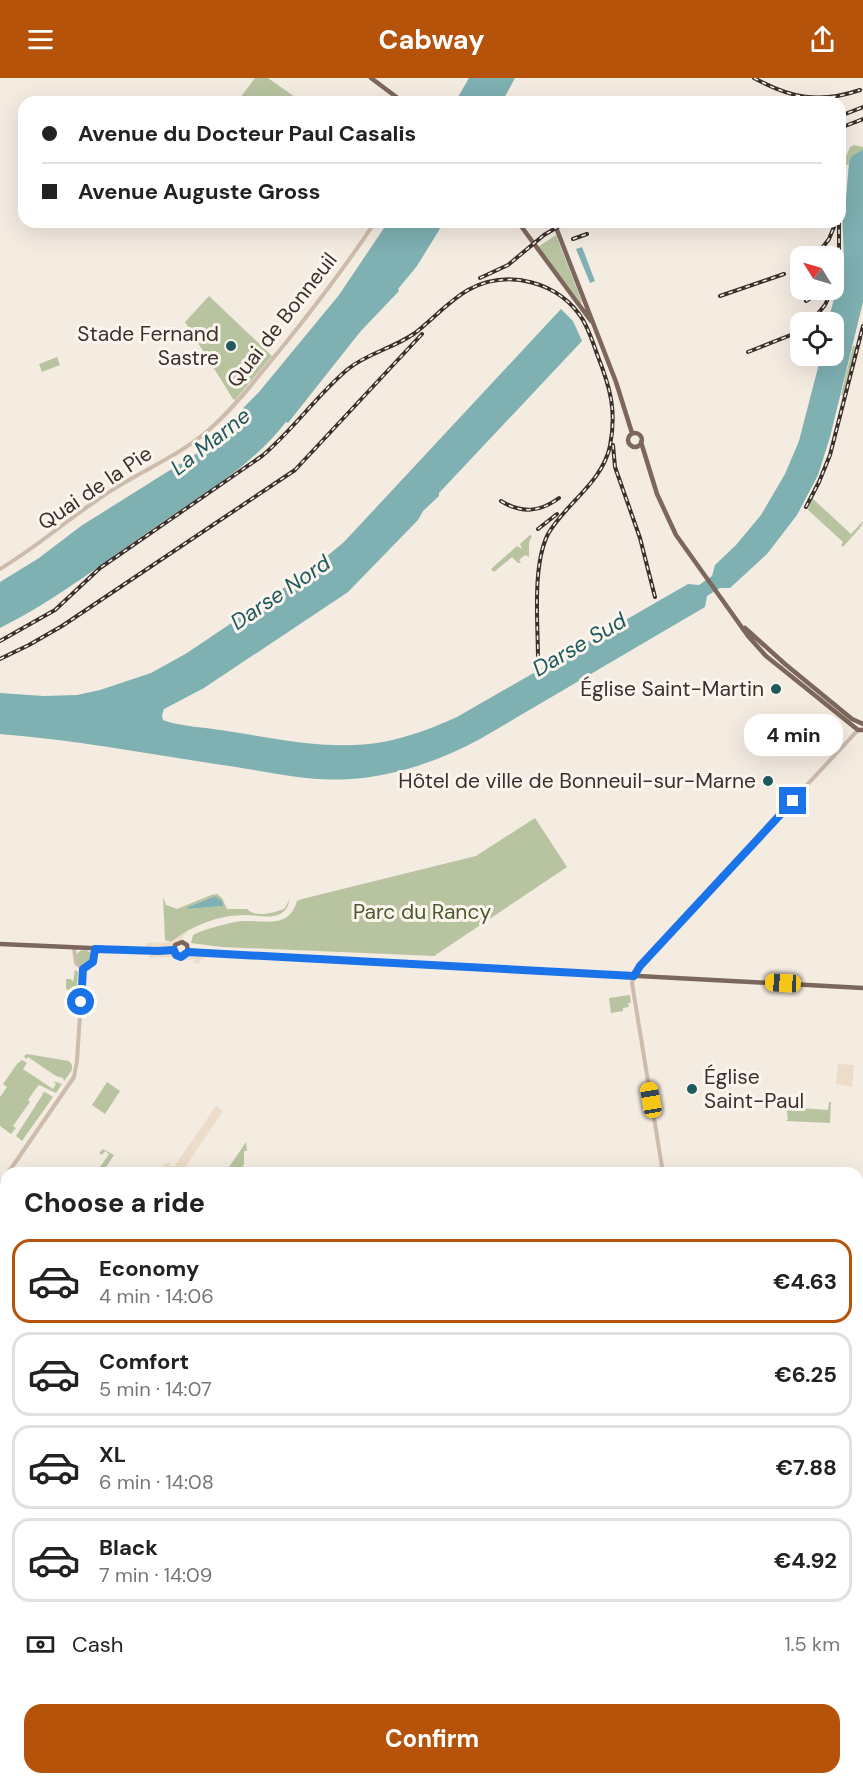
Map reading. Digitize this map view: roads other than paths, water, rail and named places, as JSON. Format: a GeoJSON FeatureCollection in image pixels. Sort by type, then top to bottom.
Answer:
{"type":"FeatureCollection","features":[{"type":"Feature","properties":{"kind":"main road"},"geometry":{"type":"LineString","coordinates":[[371,78],[395,96]]}},
{"type":"Feature","properties":{"kind":"main road"},"geometry":{"type":"LineString","coordinates":[[523,228],[595,328]]}},
{"type":"Feature","properties":{"kind":"main road"},"geometry":{"type":"LineString","coordinates":[[555,228],[559,233],[625,407],[632,433],[628,442],[632,447],[639,445]]}},
{"type":"Feature","properties":{"kind":"main road"},"geometry":{"type":"LineString","coordinates":[[632,433],[640,435],[639,445],[672,528],[699,570],[736,620],[759,648],[852,719],[863,724]]}},
{"type":"Feature","properties":{"kind":"main road"},"geometry":{"type":"LineString","coordinates":[[796,676],[861,730]]}},
{"type":"Feature","properties":{"kind":"main road"},"geometry":{"type":"LineString","coordinates":[[188,952],[187,945],[182,942],[177,943],[174,950],[176,955],[181,957],[188,952],[863,988]]}},
{"type":"Feature","properties":{"kind":"main road"},"geometry":{"type":"LineString","coordinates":[[0,944],[174,950]]}},
{"type":"Feature","properties":{"kind":"street","name":"Quai de Bonneuil"},"geometry":{"type":"LineString","coordinates":[[233,406],[258,379],[371,228]]}},
{"type":"Feature","properties":{"kind":"street","name":"Quai de la Pie"},"geometry":{"type":"LineString","coordinates":[[0,569],[28,552],[102,496],[194,442],[233,406]]}},
{"type":"Feature","properties":{"kind":"street"},"geometry":{"type":"LineString","coordinates":[[662,1167],[632,983],[634,976],[640,966],[861,730]]}},
{"type":"Feature","properties":{"kind":"street"},"geometry":{"type":"LineString","coordinates":[[74,948],[76,963],[83,969]]}},
{"type":"Feature","properties":{"kind":"street"},"geometry":{"type":"LineString","coordinates":[[83,969],[93,962],[95,949]]}},
{"type":"Feature","properties":{"kind":"street"},"geometry":{"type":"LineString","coordinates":[[12,1167],[74,1077],[83,969]]}},
{"type":"Feature","properties":{"kind":"water"},"geometry":{"type":"Polygon","coordinates":[[[469,78],[515,78],[505,96],[458,96],[469,78]]]}},
{"type":"Feature","properties":{"kind":"water","name":"Darse Nord"},"geometry":{"type":"Polygon","coordinates":[[[863,150],[863,302],[830,437],[818,475],[797,515],[767,554],[730,588],[720,588],[707,596],[705,607],[480,739],[433,761],[384,775],[335,780],[307,778],[89,744],[0,734],[0,693],[44,696],[77,695],[151,673],[187,653],[309,571],[344,542],[561,309],[573,321],[582,341],[439,493],[439,496],[423,511],[418,520],[348,592],[204,688],[164,709],[163,720],[324,745],[364,744],[393,740],[421,732],[457,717],[688,584],[699,585],[712,576],[715,565],[736,545],[761,515],[785,474],[799,441],[818,366],[844,366],[844,312],[831,312],[834,300],[844,300],[843,228],[846,228],[849,162],[852,156],[863,150]]]}},
{"type":"Feature","properties":{"kind":"water"},"geometry":{"type":"Polygon","coordinates":[[[384,228],[440,228],[417,266],[398,289],[399,291],[360,332],[288,423],[286,422],[258,452],[209,490],[61,593],[0,628],[0,582],[39,558],[81,526],[202,450],[259,392],[339,295],[384,228]]]}},
{"type":"Feature","properties":{"kind":"water"},"geometry":{"type":"Polygon","coordinates":[[[582,247],[595,281],[590,283],[576,249],[582,247]]]}},
{"type":"Feature","properties":{"kind":"water"},"geometry":{"type":"Polygon","coordinates":[[[215,896],[222,901],[223,906],[188,909],[188,907],[215,896]]]}},
{"type":"Feature","properties":{"kind":"railway"},"geometry":{"type":"LineString","coordinates":[[754,78],[780,90],[802,96]]}},
{"type":"Feature","properties":{"kind":"railway"},"geometry":{"type":"LineString","coordinates":[[836,96],[860,90]]}},
{"type":"Feature","properties":{"kind":"railway"},"geometry":{"type":"LineString","coordinates":[[846,114],[863,107]]}},
{"type":"Feature","properties":{"kind":"railway"},"geometry":{"type":"LineString","coordinates":[[846,126],[863,119]]}},
{"type":"Feature","properties":{"kind":"railway"},"geometry":{"type":"LineString","coordinates":[[480,278],[508,265],[556,228]]}},
{"type":"Feature","properties":{"kind":"railway"},"geometry":{"type":"LineString","coordinates":[[824,246],[834,228]]}},
{"type":"Feature","properties":{"kind":"railway"},"geometry":{"type":"LineString","coordinates":[[839,228],[839,246]]}},
{"type":"Feature","properties":{"kind":"railway"},"geometry":{"type":"LineString","coordinates":[[573,239],[587,234]]}},
{"type":"Feature","properties":{"kind":"railway"},"geometry":{"type":"LineString","coordinates":[[720,296],[784,274]]}},
{"type":"Feature","properties":{"kind":"railway"},"geometry":{"type":"LineString","coordinates":[[0,641],[55,610],[100,568],[262,456],[337,379],[356,363],[415,333],[468,290],[483,283],[516,280],[532,282],[561,296],[583,320],[606,377],[613,421],[606,459],[592,482],[548,534],[543,547],[537,595],[538,659]]}},
{"type":"Feature","properties":{"kind":"railway"},"geometry":{"type":"LineString","coordinates":[[819,312],[827,300]]}},
{"type":"Feature","properties":{"kind":"railway"},"geometry":{"type":"LineString","coordinates":[[806,507],[830,455],[863,326]]}},
{"type":"Feature","properties":{"kind":"railway"},"geometry":{"type":"LineString","coordinates":[[0,659],[62,626],[295,470],[422,334]]}},
{"type":"Feature","properties":{"kind":"railway"},"geometry":{"type":"LineString","coordinates":[[748,352],[790,335]]}},
{"type":"Feature","properties":{"kind":"railway"},"geometry":{"type":"LineString","coordinates":[[613,445],[615,467],[640,538],[655,597]]}},
{"type":"Feature","properties":{"kind":"railway"},"geometry":{"type":"LineString","coordinates":[[501,501],[516,508],[531,510],[538,509],[559,498]]}},
{"type":"Feature","properties":{"kind":"railway"},"geometry":{"type":"LineString","coordinates":[[538,529],[557,514]]}},
{"type":"Feature","properties":{"kind":"place","name":"Stade Fernand Sastre"},"geometry":{"type":"Point","coordinates":[231,346]}},
{"type":"Feature","properties":{"kind":"place","name":"Église Saint-Martin"},"geometry":{"type":"Point","coordinates":[776,689]}},
{"type":"Feature","properties":{"kind":"place","name":"Hôtel de ville de Bonneuil-sur-Marne"},"geometry":{"type":"Point","coordinates":[768,781]}},
{"type":"Feature","properties":{"kind":"place","name":"Église Saint-Paul"},"geometry":{"type":"Point","coordinates":[692,1089]}},
{"type":"Feature","properties":{"kind":"water label","name":"La Marne"},"geometry":{"type":"Point","coordinates":[210,441]}},
{"type":"Feature","properties":{"kind":"water label","name":"Darse Sud"},"geometry":{"type":"Point","coordinates":[579,644]}},
{"type":"Feature","properties":{"kind":"park label","name":"Parc du Rancy"},"geometry":{"type":"Point","coordinates":[422,912]}}]}
